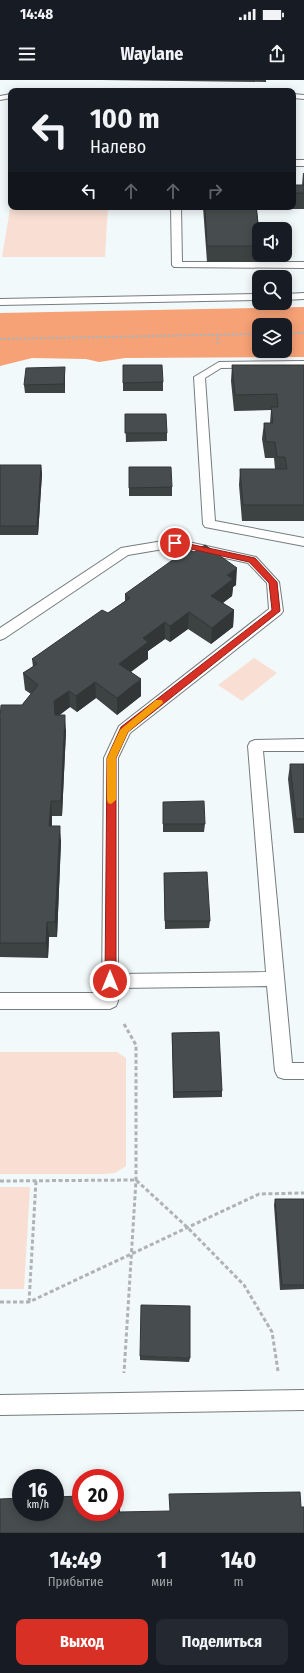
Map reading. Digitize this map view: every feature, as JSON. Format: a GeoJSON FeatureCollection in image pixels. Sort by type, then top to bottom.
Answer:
{"type":"FeatureCollection","features":[{"type":"Feature","properties":{"kind":"lane"},"geometry":{"type":"LineString","coordinates":[[176,210],[177,266],[304,265]]}},
{"type":"Feature","properties":{"kind":"lane"},"geometry":{"type":"LineString","coordinates":[[292,297],[304,296]]}},
{"type":"Feature","properties":{"kind":"lane"},"geometry":{"type":"LineString","coordinates":[[0,302],[252,297]]}},
{"type":"Feature","properties":{"kind":"lane"},"geometry":{"type":"LineString","coordinates":[[304,364],[219,365],[199,377],[209,524],[304,542]]}},
{"type":"Feature","properties":{"kind":"lane"},"geometry":{"type":"LineString","coordinates":[[0,635],[124,551],[175,543],[252,560],[273,582],[276,611],[124,730],[111,758],[110,1002],[0,1001]]}},
{"type":"Feature","properties":{"kind":"lane"},"geometry":{"type":"LineString","coordinates":[[304,745],[255,746],[284,1072],[304,1071]]}},
{"type":"Feature","properties":{"kind":"lane"},"geometry":{"type":"LineString","coordinates":[[110,981],[276,979]]}},
{"type":"Feature","properties":{"kind":"lane"},"geometry":{"type":"LineString","coordinates":[[0,1405],[304,1400]]}},
{"type":"Feature","properties":{"kind":"path"},"geometry":{"type":"LineString","coordinates":[[292,333],[304,333]]}},
{"type":"Feature","properties":{"kind":"path"},"geometry":{"type":"LineString","coordinates":[[0,339],[252,334]]}},
{"type":"Feature","properties":{"kind":"path"},"geometry":{"type":"LineString","coordinates":[[110,1002],[136,1045],[136,1180],[123,1403]]}},
{"type":"Feature","properties":{"kind":"path"},"geometry":{"type":"LineString","coordinates":[[0,1181],[136,1180],[187,1227],[244,1285],[272,1332],[283,1401]]}},
{"type":"Feature","properties":{"kind":"path"},"geometry":{"type":"LineString","coordinates":[[29,1302],[36,1181]]}},
{"type":"Feature","properties":{"kind":"path"},"geometry":{"type":"LineString","coordinates":[[0,1302],[29,1302],[259,1194],[304,1193]]}},
{"type":"Feature","properties":{"kind":"shaded area"},"geometry":{"type":"Polygon","coordinates":[[[10,210],[108,210],[105,257],[2,257],[10,210]]]}},
{"type":"Feature","properties":{"kind":"shaded area"},"geometry":{"type":"Polygon","coordinates":[[[292,307],[304,307],[304,357],[292,357],[292,318],[252,318],[252,357],[125,358],[99,362],[86,359],[32,358],[0,366],[0,313],[252,308],[252,310],[292,310],[292,307]]]}},
{"type":"Feature","properties":{"kind":"shaded area"},"geometry":{"type":"Polygon","coordinates":[[[254,658],[277,673],[242,701],[218,685],[254,658]]]}},
{"type":"Feature","properties":{"kind":"shaded area"},"geometry":{"type":"Polygon","coordinates":[[[0,1052],[117,1052],[126,1058],[126,1166],[115,1173],[104,1174],[0,1174],[0,1052]]]}},
{"type":"Feature","properties":{"kind":"shaded area"},"geometry":{"type":"Polygon","coordinates":[[[0,1187],[30,1187],[24,1289],[0,1289],[0,1187]]]}},
{"type":"Feature","properties":{"kind":"building"},"geometry":{"type":"Polygon","coordinates":[[[296,185],[304,185],[304,193],[296,193],[296,185]]]}},
{"type":"Feature","properties":{"kind":"building"},"geometry":{"type":"Polygon","coordinates":[[[205,210],[256,210],[258,222],[252,222],[252,246],[207,246],[205,210]]]}},
{"type":"Feature","properties":{"kind":"building"},"geometry":{"type":"Polygon","coordinates":[[[123,365],[162,365],[163,382],[123,383],[123,365]]]}},
{"type":"Feature","properties":{"kind":"building"},"geometry":{"type":"Polygon","coordinates":[[[232,365],[304,365],[304,505],[243,505],[240,469],[287,469],[285,457],[277,457],[275,442],[266,442],[264,423],[273,423],[271,407],[278,407],[277,394],[235,395],[232,365]]]}},
{"type":"Feature","properties":{"kind":"building"},"geometry":{"type":"Polygon","coordinates":[[[65,367],[64,384],[24,385],[26,368],[65,367]]]}},
{"type":"Feature","properties":{"kind":"building"},"geometry":{"type":"Polygon","coordinates":[[[125,414],[166,414],[167,433],[125,433],[125,414]]]}},
{"type":"Feature","properties":{"kind":"building"},"geometry":{"type":"Polygon","coordinates":[[[0,465],[41,465],[37,526],[0,526],[0,465]]]}},
{"type":"Feature","properties":{"kind":"building"},"geometry":{"type":"Polygon","coordinates":[[[129,467],[171,467],[172,487],[129,488],[129,467]]]}},
{"type":"Feature","properties":{"kind":"building"},"geometry":{"type":"Polygon","coordinates":[[[205,545],[237,568],[227,575],[233,579],[211,596],[234,610],[212,628],[189,612],[170,626],[165,622],[143,638],[148,642],[119,664],[141,679],[117,698],[95,682],[76,696],[69,691],[54,701],[55,715],[65,715],[61,801],[51,801],[49,826],[60,826],[55,922],[47,922],[46,943],[0,943],[1,705],[22,705],[38,685],[23,673],[37,664],[32,659],[102,610],[108,613],[130,598],[125,594],[188,549],[194,552],[205,545]]]}},
{"type":"Feature","properties":{"kind":"building"},"geometry":{"type":"Polygon","coordinates":[[[290,764],[304,764],[304,819],[296,819],[290,764]]]}},
{"type":"Feature","properties":{"kind":"building"},"geometry":{"type":"Polygon","coordinates":[[[204,801],[205,824],[163,824],[163,802],[204,801]]]}},
{"type":"Feature","properties":{"kind":"building"},"geometry":{"type":"Polygon","coordinates":[[[207,872],[210,921],[165,921],[164,873],[207,872]]]}},
{"type":"Feature","properties":{"kind":"building"},"geometry":{"type":"Polygon","coordinates":[[[219,1032],[222,1091],[174,1092],[172,1033],[219,1032]]]}},
{"type":"Feature","properties":{"kind":"building"},"geometry":{"type":"Polygon","coordinates":[[[275,1199],[304,1199],[304,1285],[282,1285],[275,1199]]]}},
{"type":"Feature","properties":{"kind":"building"},"geometry":{"type":"Polygon","coordinates":[[[141,1305],[190,1306],[190,1358],[140,1356],[141,1305]]]}},
{"type":"Feature","properties":{"kind":"building"},"geometry":{"type":"Polygon","coordinates":[[[300,1492],[301,1507],[304,1507],[304,1533],[0,1533],[0,1499],[12,1498],[12,1521],[64,1521],[64,1497],[72,1496],[72,1521],[124,1521],[124,1512],[170,1511],[169,1494],[300,1492]]]}},
{"type":"Feature","properties":{"kind":"slow traffic"},"geometry":{"type":"LineString","coordinates":[[111,800],[111,758],[124,730],[159,703]]}},
{"type":"Feature","properties":{"kind":"route"},"geometry":{"type":"LineString","coordinates":[[110,981],[111,758],[124,730],[276,611],[273,582],[252,560],[175,543]]}}]}
